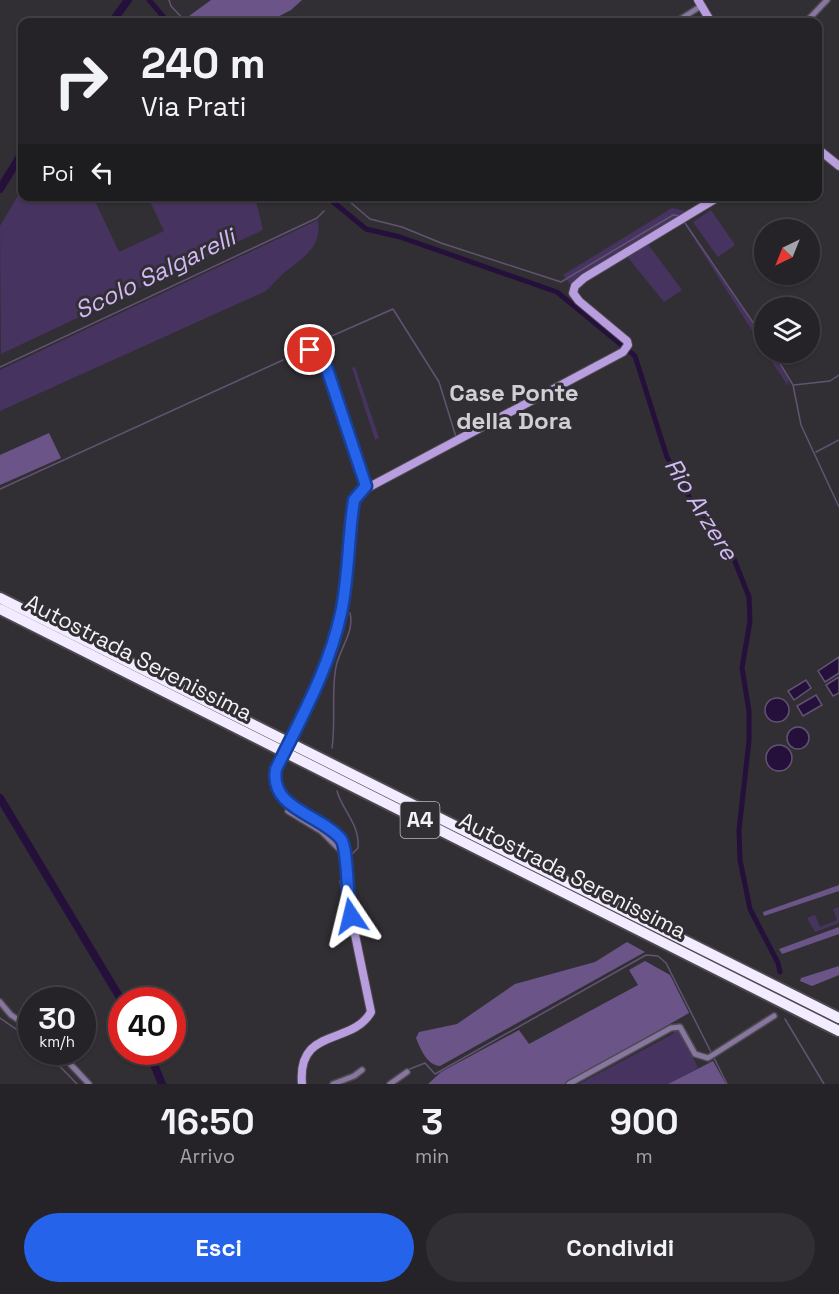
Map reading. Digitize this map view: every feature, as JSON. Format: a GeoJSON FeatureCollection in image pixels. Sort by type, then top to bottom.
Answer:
{"type":"FeatureCollection","features":[{"type":"Feature","properties":{"kind":"highway","name":"Autostrada Serenissima"},"geometry":{"type":"LineString","coordinates":[[0,598],[839,1018]]}},
{"type":"Feature","properties":{"kind":"highway","name":"Autostrada Serenissima"},"geometry":{"type":"LineString","coordinates":[[0,609],[839,1030]]}},
{"type":"Feature","properties":{"kind":"street"},"geometry":{"type":"LineString","coordinates":[[810,18],[826,0]]}},
{"type":"Feature","properties":{"kind":"street"},"geometry":{"type":"LineString","coordinates":[[681,18],[699,3],[708,18]]}},
{"type":"Feature","properties":{"kind":"street"},"geometry":{"type":"LineString","coordinates":[[822,152],[839,166]]}},
{"type":"Feature","properties":{"kind":"street"},"geometry":{"type":"LineString","coordinates":[[302,1084],[302,1064],[316,1045],[331,1035],[360,1026],[371,1012],[347,896],[345,871],[347,857],[343,841],[277,792],[274,781],[276,769],[321,677],[342,612],[354,500],[366,486],[627,348],[626,339],[579,301],[573,293],[575,286],[593,272],[712,201]]}},
{"type":"Feature","properties":{"kind":"street"},"geometry":{"type":"LineString","coordinates":[[310,350],[326,366],[366,486]]}},
{"type":"Feature","properties":{"kind":"street"},"geometry":{"type":"LineString","coordinates":[[288,811],[321,831],[347,857]]}},
{"type":"Feature","properties":{"kind":"street"},"geometry":{"type":"LineString","coordinates":[[0,1002],[18,1020]]}},
{"type":"Feature","properties":{"kind":"street"},"geometry":{"type":"LineString","coordinates":[[569,1084],[671,1028],[680,1027],[695,1054],[708,1058],[774,1016]]}},
{"type":"Feature","properties":{"kind":"street"},"geometry":{"type":"LineString","coordinates":[[71,1065],[89,1084]]}},
{"type":"Feature","properties":{"kind":"street"},"geometry":{"type":"LineString","coordinates":[[333,1084],[354,1076],[362,1070]]}},
{"type":"Feature","properties":{"kind":"street"},"geometry":{"type":"LineString","coordinates":[[390,1084],[406,1072]]}},
{"type":"Feature","properties":{"kind":"shaded area"},"geometry":{"type":"Polygon","coordinates":[[[211,0],[302,0],[291,10],[276,18],[186,18],[211,0]]]}},
{"type":"Feature","properties":{"kind":"shaded area"},"geometry":{"type":"Polygon","coordinates":[[[18,196],[18,201],[95,201],[119,252],[164,231],[150,201],[256,201],[263,230],[1,354],[0,226],[18,196]]]}},
{"type":"Feature","properties":{"kind":"shaded area"},"geometry":{"type":"Polygon","coordinates":[[[705,201],[570,284],[563,275],[672,208],[685,211],[705,201]]]}},
{"type":"Feature","properties":{"kind":"shaded area"},"geometry":{"type":"Polygon","coordinates":[[[711,210],[735,245],[718,257],[693,222],[711,210]]]}},
{"type":"Feature","properties":{"kind":"shaded area"},"geometry":{"type":"Polygon","coordinates":[[[318,220],[319,229],[311,250],[283,273],[266,291],[0,411],[0,370],[318,220]]]}},
{"type":"Feature","properties":{"kind":"shaded area"},"geometry":{"type":"Polygon","coordinates":[[[684,223],[754,325],[754,334],[684,223]]]}},
{"type":"Feature","properties":{"kind":"shaded area"},"geometry":{"type":"Polygon","coordinates":[[[647,243],[682,290],[664,302],[626,255],[647,243]]]}},
{"type":"Feature","properties":{"kind":"shaded area"},"geometry":{"type":"Polygon","coordinates":[[[773,363],[778,363],[788,379],[788,386],[773,363]]]}},
{"type":"Feature","properties":{"kind":"shaded area"},"geometry":{"type":"Polygon","coordinates":[[[355,367],[379,438],[375,440],[352,368],[355,367]]]}},
{"type":"Feature","properties":{"kind":"shaded area"},"geometry":{"type":"Polygon","coordinates":[[[49,433],[61,458],[0,485],[0,455],[49,433]]]}},
{"type":"Feature","properties":{"kind":"shaded area"},"geometry":{"type":"Polygon","coordinates":[[[839,657],[839,673],[825,682],[818,671],[839,657]]]}},
{"type":"Feature","properties":{"kind":"shaded area"},"geometry":{"type":"Polygon","coordinates":[[[839,677],[839,693],[833,696],[826,685],[839,677]]]}},
{"type":"Feature","properties":{"kind":"shaded area"},"geometry":{"type":"Polygon","coordinates":[[[806,680],[811,688],[794,700],[788,691],[806,680]]]}},
{"type":"Feature","properties":{"kind":"shaded area"},"geometry":{"type":"Polygon","coordinates":[[[816,695],[822,705],[803,716],[797,706],[816,695]]]}},
{"type":"Feature","properties":{"kind":"shaded area"},"geometry":{"type":"Polygon","coordinates":[[[772,698],[782,698],[789,705],[789,715],[782,722],[772,722],[765,715],[765,705],[772,698]]]}},
{"type":"Feature","properties":{"kind":"shaded area"},"geometry":{"type":"Polygon","coordinates":[[[798,727],[806,730],[809,738],[806,746],[798,749],[790,746],[787,738],[790,730],[798,727]]]}},
{"type":"Feature","properties":{"kind":"shaded area"},"geometry":{"type":"Polygon","coordinates":[[[779,745],[788,749],[792,758],[788,767],[779,771],[770,767],[766,758],[770,749],[779,745]]]}},
{"type":"Feature","properties":{"kind":"shaded area"},"geometry":{"type":"Polygon","coordinates":[[[839,885],[839,891],[764,916],[763,912],[839,885]]]}},
{"type":"Feature","properties":{"kind":"shaded area"},"geometry":{"type":"Polygon","coordinates":[[[839,907],[839,923],[815,932],[807,918],[815,915],[820,927],[837,920],[833,909],[839,907]]]}},
{"type":"Feature","properties":{"kind":"shaded area"},"geometry":{"type":"Polygon","coordinates":[[[839,927],[839,934],[782,954],[779,949],[839,927]]]}},
{"type":"Feature","properties":{"kind":"shaded area"},"geometry":{"type":"Polygon","coordinates":[[[627,942],[645,952],[440,1066],[431,1063],[422,1052],[416,1038],[419,1032],[457,1024],[515,984],[595,962],[627,942]]]}},
{"type":"Feature","properties":{"kind":"shaded area"},"geometry":{"type":"Polygon","coordinates":[[[645,961],[670,975],[689,1013],[565,1084],[428,1084],[441,1072],[519,1030],[529,1044],[638,985],[629,970],[645,961]]]}},
{"type":"Feature","properties":{"kind":"shaded area"},"geometry":{"type":"Polygon","coordinates":[[[839,966],[839,975],[812,986],[800,981],[801,978],[839,966]]]}},
{"type":"Feature","properties":{"kind":"shaded area"},"geometry":{"type":"Polygon","coordinates":[[[674,1030],[682,1033],[698,1068],[668,1084],[579,1084],[673,1034],[674,1030]]]}},
{"type":"Feature","properties":{"kind":"shaded area"},"geometry":{"type":"Polygon","coordinates":[[[713,1061],[726,1084],[668,1084],[713,1061]]]}},
{"type":"Feature","properties":{"kind":"waterway"},"geometry":{"type":"LineString","coordinates":[[115,18],[128,0]]}},
{"type":"Feature","properties":{"kind":"waterway","name":"Rio Arzere"},"geometry":{"type":"LineString","coordinates":[[149,0],[165,18]]}},
{"type":"Feature","properties":{"kind":"waterway"},"geometry":{"type":"LineString","coordinates":[[169,0],[171,6],[182,18]]}},
{"type":"Feature","properties":{"kind":"waterway"},"geometry":{"type":"LineString","coordinates":[[0,189],[18,160]]}},
{"type":"Feature","properties":{"kind":"waterway","name":"Rio Arzere"},"geometry":{"type":"LineString","coordinates":[[332,201],[366,229],[400,237],[557,292],[635,356],[667,457],[692,502],[732,554],[749,597],[750,621],[742,668],[749,711],[749,741],[739,830],[740,860],[750,909],[778,963],[780,972]]}},
{"type":"Feature","properties":{"kind":"waterway"},"geometry":{"type":"LineString","coordinates":[[349,201],[370,219],[402,227],[441,243],[561,282],[673,215],[681,216]]}},
{"type":"Feature","properties":{"kind":"waterway","name":"Scolo Salgarelli"},"geometry":{"type":"LineString","coordinates":[[0,367],[317,218],[324,211]]}},
{"type":"Feature","properties":{"kind":"waterway"},"geometry":{"type":"LineString","coordinates":[[685,223],[754,324]]}},
{"type":"Feature","properties":{"kind":"waterway"},"geometry":{"type":"LineString","coordinates":[[309,346],[393,309],[439,382],[456,437]]}},
{"type":"Feature","properties":{"kind":"waterway"},"geometry":{"type":"LineString","coordinates":[[0,489],[283,360]]}},
{"type":"Feature","properties":{"kind":"waterway"},"geometry":{"type":"LineString","coordinates":[[780,363],[793,385],[801,425],[839,507]]}},
{"type":"Feature","properties":{"kind":"waterway"},"geometry":{"type":"LineString","coordinates":[[794,385],[830,381],[839,375]]}},
{"type":"Feature","properties":{"kind":"waterway"},"geometry":{"type":"LineString","coordinates":[[816,452],[839,440]]}},
{"type":"Feature","properties":{"kind":"waterway"},"geometry":{"type":"LineString","coordinates":[[355,523],[357,503]]}},
{"type":"Feature","properties":{"kind":"waterway"},"geometry":{"type":"LineString","coordinates":[[348,607],[349,587]]}},
{"type":"Feature","properties":{"kind":"waterway"},"geometry":{"type":"LineString","coordinates":[[332,748],[335,677],[350,627],[350,613]]}},
{"type":"Feature","properties":{"kind":"waterway"},"geometry":{"type":"LineString","coordinates":[[337,791],[354,825],[358,840],[358,848],[352,854]]}},
{"type":"Feature","properties":{"kind":"waterway"},"geometry":{"type":"LineString","coordinates":[[0,798],[114,987]]}},
{"type":"Feature","properties":{"kind":"waterway"},"geometry":{"type":"LineString","coordinates":[[342,875],[340,882],[344,899]]}},
{"type":"Feature","properties":{"kind":"waterway"},"geometry":{"type":"LineString","coordinates":[[410,1069],[425,1063],[435,1074],[646,955],[658,956],[666,963],[712,1054]]}},
{"type":"Feature","properties":{"kind":"waterway"},"geometry":{"type":"LineString","coordinates":[[0,1018],[18,1030]]}},
{"type":"Feature","properties":{"kind":"waterway","name":"Rio Arzere"},"geometry":{"type":"LineString","coordinates":[[785,1019],[824,1084]]}},
{"type":"Feature","properties":{"kind":"waterway"},"geometry":{"type":"LineString","coordinates":[[714,1058],[727,1084]]}},
{"type":"Feature","properties":{"kind":"waterway"},"geometry":{"type":"LineString","coordinates":[[59,1065],[77,1084]]}},
{"type":"Feature","properties":{"kind":"waterway"},"geometry":{"type":"LineString","coordinates":[[154,1065],[162,1084]]}},
{"type":"Feature","properties":{"kind":"district","name":"Case Ponte della Dora"},"geometry":{"type":"Point","coordinates":[514,407]}},
{"type":"Feature","properties":{"kind":"route"},"geometry":{"type":"LineString","coordinates":[[310,350],[323,360],[326,366],[366,486],[355,496],[354,500],[342,612],[334,640],[321,677],[276,769],[274,781],[277,792],[285,800],[335,833],[343,841],[347,857],[345,871],[351,916]]}}]}
